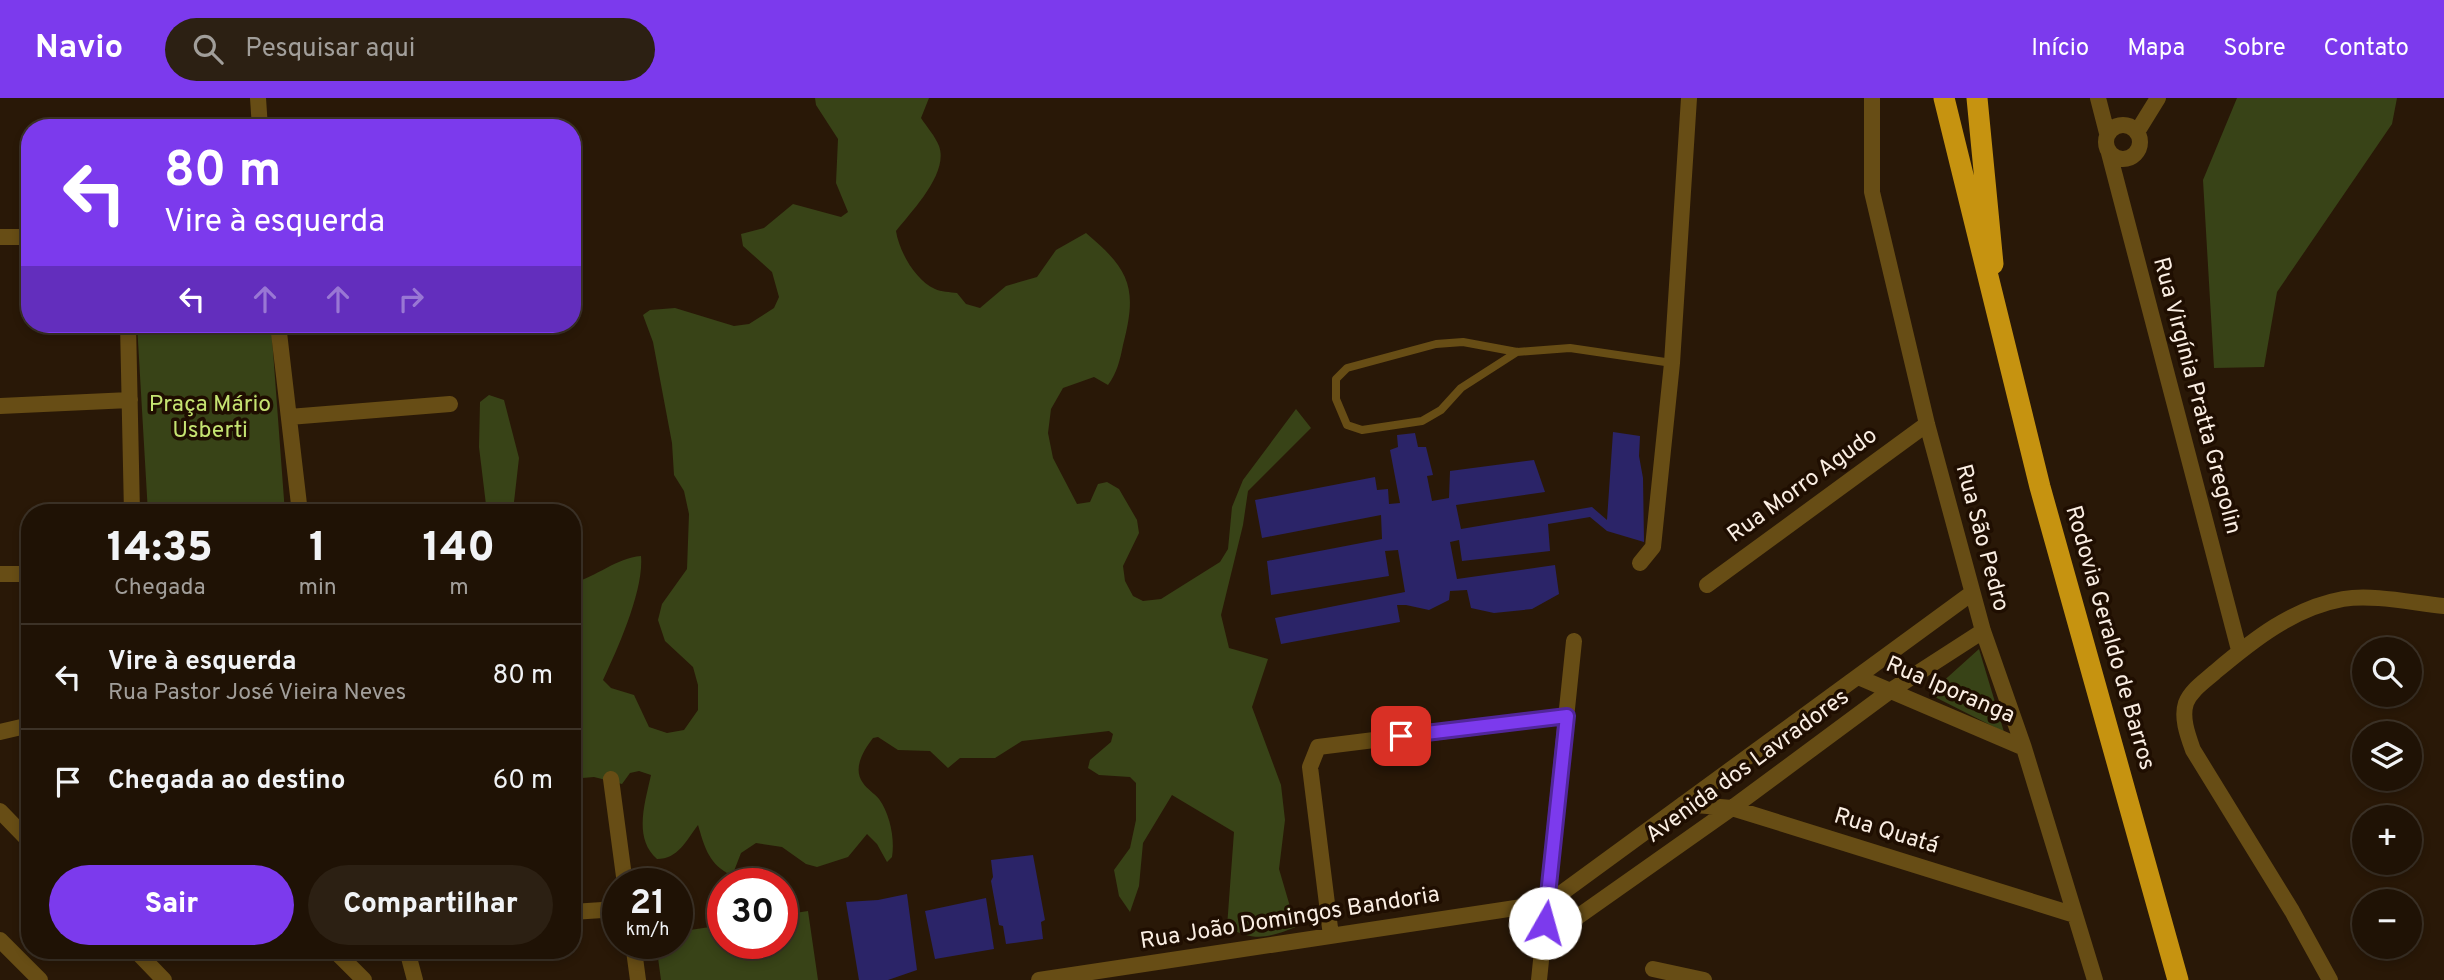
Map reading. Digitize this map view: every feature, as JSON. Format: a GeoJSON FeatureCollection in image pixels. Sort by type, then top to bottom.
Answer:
{"type":"FeatureCollection","features":[{"type":"Feature","properties":{"kind":"highway","name":"Rodovia Geraldo de Barros"},"geometry":{"type":"LineString","coordinates":[[1944,98],[2040,487],[2178,980]]}},
{"type":"Feature","properties":{"kind":"highway","name":"Rodovia Geraldo de Barros"},"geometry":{"type":"LineString","coordinates":[[1977,98],[1992,239],[1994,308]]}},
{"type":"Feature","properties":{"kind":"street"},"geometry":{"type":"LineString","coordinates":[[258,98],[259,119]]}},
{"type":"Feature","properties":{"kind":"street"},"geometry":{"type":"LineString","coordinates":[[1640,563],[1653,547],[1672,363],[1689,98]]}},
{"type":"Feature","properties":{"kind":"street","name":"Rua São Pedro"},"geometry":{"type":"LineString","coordinates":[[1872,98],[1872,192],[1927,424],[1983,631],[2024,748],[2095,980]]}},
{"type":"Feature","properties":{"kind":"street"},"geometry":{"type":"LineString","coordinates":[[2098,98],[2109,153],[2118,159],[2133,156],[2140,142],[2137,132],[2124,124],[2114,126],[2107,133]]}},
{"type":"Feature","properties":{"kind":"street"},"geometry":{"type":"LineString","coordinates":[[2137,132],[2158,98]]}},
{"type":"Feature","properties":{"kind":"street","name":"Rua Virgínia Pratta Gregolin"},"geometry":{"type":"LineString","coordinates":[[2109,153],[2239,650]]}},
{"type":"Feature","properties":{"kind":"street"},"geometry":{"type":"LineString","coordinates":[[0,237],[21,237]]}},
{"type":"Feature","properties":{"kind":"street"},"geometry":{"type":"LineString","coordinates":[[128,333],[132,504]]}},
{"type":"Feature","properties":{"kind":"street"},"geometry":{"type":"LineString","coordinates":[[279,333],[299,504]]}},
{"type":"Feature","properties":{"kind":"street"},"geometry":{"type":"LineString","coordinates":[[0,406],[130,400]]}},
{"type":"Feature","properties":{"kind":"street"},"geometry":{"type":"LineString","coordinates":[[289,417],[450,404]]}},
{"type":"Feature","properties":{"kind":"street","name":"Rua Morro Agudo"},"geometry":{"type":"LineString","coordinates":[[1707,584],[1927,424]]}},
{"type":"Feature","properties":{"kind":"street"},"geometry":{"type":"LineString","coordinates":[[0,574],[21,574]]}},
{"type":"Feature","properties":{"kind":"street","name":"Avenida dos Lavradores"},"geometry":{"type":"LineString","coordinates":[[1548,903],[1972,593]]}},
{"type":"Feature","properties":{"kind":"street"},"geometry":{"type":"LineString","coordinates":[[2330,980],[2292,911],[2193,750],[2185,720],[2186,704],[2194,690],[2239,650],[2277,625],[2324,603],[2346,598],[2444,606]]}},
{"type":"Feature","properties":{"kind":"street","name":"Avenida dos Lavradores"},"geometry":{"type":"LineString","coordinates":[[1542,942],[1732,808],[1890,691],[1983,631]]}},
{"type":"Feature","properties":{"kind":"street"},"geometry":{"type":"LineString","coordinates":[[1539,980],[1574,641]]}},
{"type":"Feature","properties":{"kind":"street","name":"Rua Iporanga"},"geometry":{"type":"LineString","coordinates":[[1858,677],[2024,748]]}},
{"type":"Feature","properties":{"kind":"street"},"geometry":{"type":"LineString","coordinates":[[1331,936],[1310,767],[1318,747],[1567,716]]}},
{"type":"Feature","properties":{"kind":"street"},"geometry":{"type":"LineString","coordinates":[[0,732],[21,727]]}},
{"type":"Feature","properties":{"kind":"street"},"geometry":{"type":"LineString","coordinates":[[611,779],[623,868]]}},
{"type":"Feature","properties":{"kind":"street","name":"Rua Quatá"},"geometry":{"type":"LineString","coordinates":[[1683,804],[1732,808],[2075,915]]}},
{"type":"Feature","properties":{"kind":"street"},"geometry":{"type":"LineString","coordinates":[[0,811],[21,833]]}},
{"type":"Feature","properties":{"kind":"street","name":"Rua João Domingos Bandoria"},"geometry":{"type":"LineString","coordinates":[[1039,980],[1094,976],[1548,903]]}},
{"type":"Feature","properties":{"kind":"street"},"geometry":{"type":"LineString","coordinates":[[581,911],[602,910]]}},
{"type":"Feature","properties":{"kind":"street"},"geometry":{"type":"LineString","coordinates":[[0,940],[40,980]]}},
{"type":"Feature","properties":{"kind":"street"},"geometry":{"type":"LineString","coordinates":[[144,959],[164,980]]}},
{"type":"Feature","properties":{"kind":"street"},"geometry":{"type":"LineString","coordinates":[[343,959],[364,980]]}},
{"type":"Feature","properties":{"kind":"street"},"geometry":{"type":"LineString","coordinates":[[409,959],[415,980]]}},
{"type":"Feature","properties":{"kind":"street"},"geometry":{"type":"LineString","coordinates":[[635,959],[638,980]]}},
{"type":"Feature","properties":{"kind":"street"},"geometry":{"type":"LineString","coordinates":[[1653,969],[1704,980]]}},
{"type":"Feature","properties":{"kind":"lane"},"geometry":{"type":"LineString","coordinates":[[1517,352],[1461,388],[1441,410],[1422,421],[1362,430],[1347,425],[1336,399],[1336,379],[1347,368],[1436,344],[1463,342],[1517,352],[1570,348],[1672,363]]}},
{"type":"Feature","properties":{"kind":"green space"},"geometry":{"type":"Polygon","coordinates":[[[815,98],[929,98],[921,118],[939,146],[939,168],[927,191],[896,231],[909,264],[921,279],[935,289],[957,293],[966,304],[980,308],[1006,286],[1037,277],[1056,250],[1086,233],[1121,270],[1127,282],[1130,309],[1116,371],[1108,385],[1094,377],[1063,388],[1051,409],[1048,433],[1053,458],[1077,504],[1090,502],[1098,484],[1107,482],[1119,489],[1137,520],[1139,533],[1123,566],[1125,581],[1133,596],[1143,601],[1161,599],[1220,562],[1228,549],[1232,507],[1243,480],[1296,409],[1311,428],[1248,491],[1243,525],[1221,615],[1229,648],[1268,659],[1252,707],[1281,785],[1285,820],[1279,869],[1296,927],[1261,937],[1246,935],[1227,927],[1234,832],[1172,795],[1143,843],[1139,886],[1130,912],[1119,896],[1114,870],[1130,848],[1136,820],[1136,783],[1130,777],[1099,775],[1088,768],[1090,760],[1111,742],[1113,734],[1109,731],[1022,741],[995,758],[960,758],[948,768],[930,751],[898,750],[878,737],[873,738],[863,754],[859,771],[863,783],[879,799],[889,819],[893,850],[892,857],[887,862],[877,844],[867,834],[848,857],[817,867],[806,864],[782,847],[756,843],[741,853],[735,868],[720,868],[711,858],[698,825],[676,852],[657,859],[645,841],[643,831],[644,808],[651,775],[639,771],[630,773],[622,784],[594,777],[582,778],[581,580],[623,560],[641,556],[641,570],[634,602],[603,680],[611,688],[634,695],[649,727],[667,733],[684,730],[698,710],[698,685],[693,667],[665,641],[658,620],[662,604],[687,569],[689,514],[684,491],[674,475],[672,443],[653,342],[643,315],[650,310],[675,308],[734,326],[749,324],[774,308],[779,297],[772,272],[743,246],[741,234],[764,228],[793,204],[841,217],[848,212],[836,183],[838,139],[816,105],[815,98]]]}},
{"type":"Feature","properties":{"kind":"green space"},"geometry":{"type":"Polygon","coordinates":[[[2237,98],[2397,98],[2392,124],[2277,292],[2264,367],[2214,368],[2203,180],[2237,98]]]}},
{"type":"Feature","properties":{"kind":"green space","name":"Praça Mário Usberti"},"geometry":{"type":"Polygon","coordinates":[[[138,333],[272,333],[284,504],[147,504],[138,333]]]}},
{"type":"Feature","properties":{"kind":"green space"},"geometry":{"type":"Polygon","coordinates":[[[489,395],[504,400],[519,458],[514,504],[486,504],[479,447],[480,402],[489,395]]]}},
{"type":"Feature","properties":{"kind":"green space"},"geometry":{"type":"Polygon","coordinates":[[[1979,649],[2004,732],[1929,694],[1979,649]]]}},
{"type":"Feature","properties":{"kind":"green space"},"geometry":{"type":"Polygon","coordinates":[[[808,911],[818,980],[661,980],[658,959],[693,959],[693,930],[707,927],[707,959],[798,959],[798,913],[808,911]]]}},
{"type":"Feature","properties":{"kind":"building"},"geometry":{"type":"Polygon","coordinates":[[[1613,432],[1640,436],[1644,542],[1607,531],[1590,517],[1548,524],[1550,551],[1462,561],[1459,540],[1450,542],[1457,579],[1555,565],[1559,594],[1532,609],[1494,613],[1471,608],[1467,590],[1450,591],[1449,600],[1429,610],[1397,605],[1400,622],[1281,644],[1275,618],[1405,592],[1398,550],[1385,551],[1389,576],[1271,595],[1267,561],[1382,539],[1381,515],[1262,538],[1255,500],[1375,477],[1377,490],[1388,489],[1389,504],[1400,503],[1390,450],[1398,447],[1397,435],[1415,433],[1418,447],[1426,447],[1433,475],[1427,476],[1432,501],[1449,498],[1450,471],[1534,460],[1545,492],[1456,505],[1461,529],[1592,507],[1607,520],[1613,432]]]}},
{"type":"Feature","properties":{"kind":"building"},"geometry":{"type":"Polygon","coordinates":[[[1033,855],[1045,920],[1041,922],[1043,939],[1006,944],[1003,926],[999,925],[991,881],[991,860],[1033,855]]]}},
{"type":"Feature","properties":{"kind":"building"},"geometry":{"type":"Polygon","coordinates":[[[907,894],[917,970],[888,980],[859,980],[846,902],[878,900],[907,894]]]}},
{"type":"Feature","properties":{"kind":"building"},"geometry":{"type":"Polygon","coordinates":[[[986,898],[994,949],[935,959],[925,911],[986,898]]]}},
{"type":"Feature","properties":{"kind":"route"},"geometry":{"type":"LineString","coordinates":[[1401,736],[1567,716],[1545,923]]}}]}
